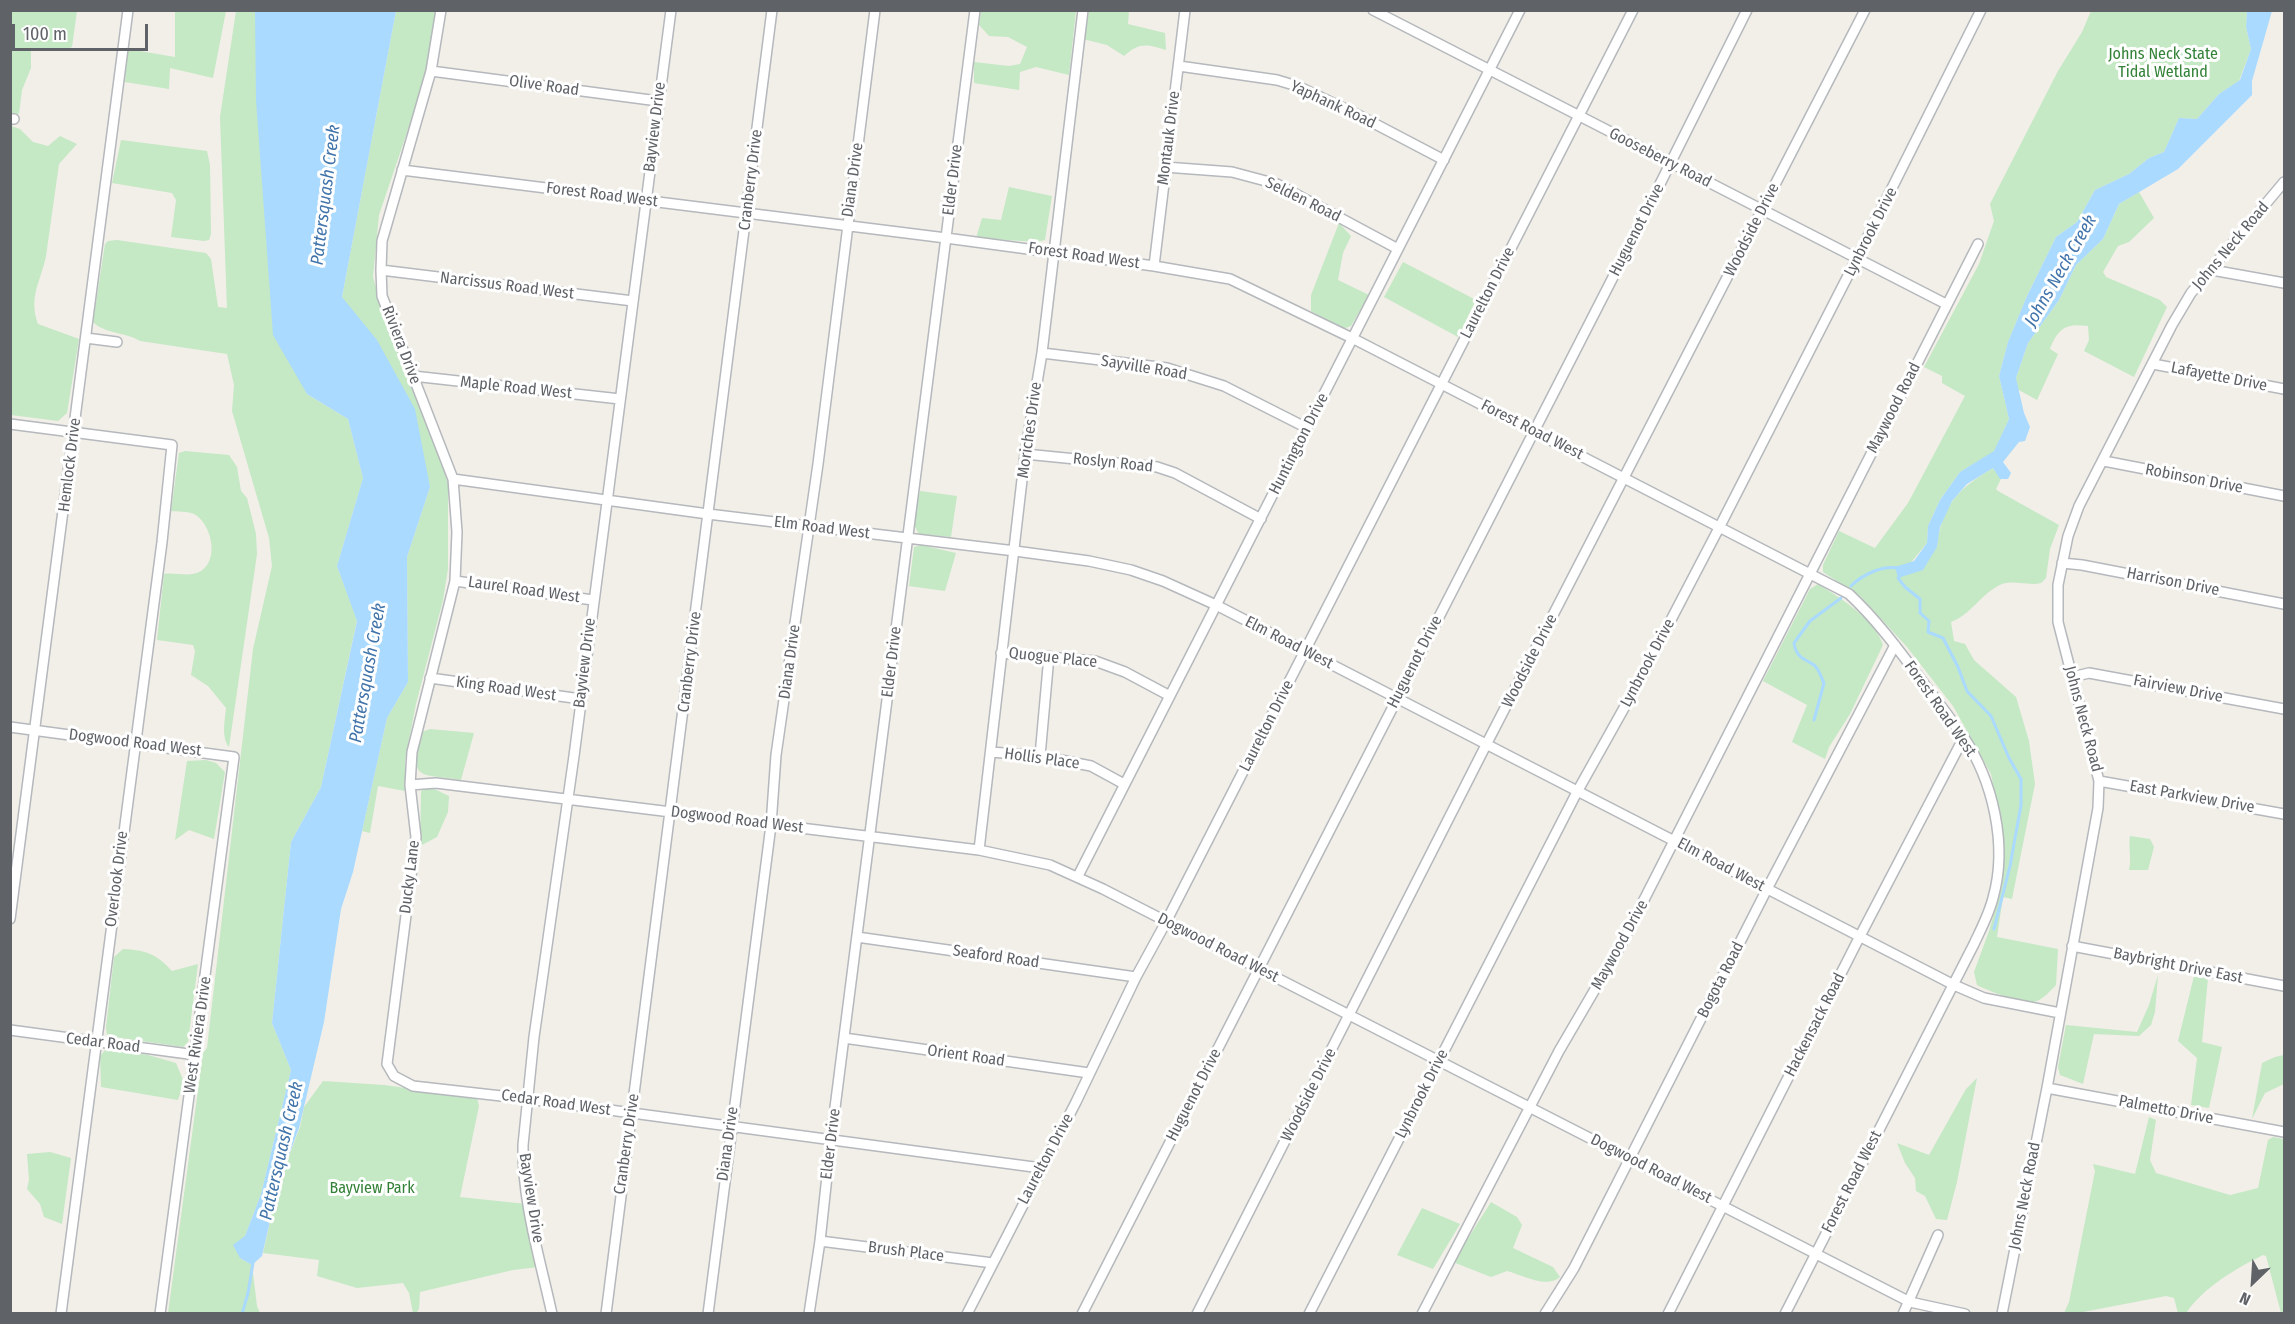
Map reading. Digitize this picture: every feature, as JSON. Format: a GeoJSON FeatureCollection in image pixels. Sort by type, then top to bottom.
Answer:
{"type":"FeatureCollection","features":[{"type":"Feature","properties":{"kind":"street","name":"Hemlock Drive"},"geometry":{"type":"LineString","coordinates":[[10,919],[128,10]]}},
{"type":"Feature","properties":{"kind":"street","name":"Riviera Drive"},"geometry":{"type":"LineString","coordinates":[[430,678],[455,581],[457,532],[453,479],[382,296],[381,270],[382,241],[431,71],[441,10]]}},
{"type":"Feature","properties":{"kind":"street","name":"Bayview Drive"},"geometry":{"type":"LineString","coordinates":[[552,1314],[531,1218],[523,1161],[528,1099],[534,1037],[581,699],[671,10]]}},
{"type":"Feature","properties":{"kind":"street","name":"Cranberry Drive"},"geometry":{"type":"LineString","coordinates":[[606,1314],[772,10]]}},
{"type":"Feature","properties":{"kind":"street","name":"Diana Drive"},"geometry":{"type":"LineString","coordinates":[[708,1314],[771,825],[776,754],[875,10]]}},
{"type":"Feature","properties":{"kind":"street","name":"Elder Drive"},"geometry":{"type":"LineString","coordinates":[[808,1314],[820,1241],[831,1139],[975,10]]}},
{"type":"Feature","properties":{"kind":"street","name":"Moriches Drive"},"geometry":{"type":"LineString","coordinates":[[979,850],[1025,454],[1042,353],[1083,10]]}},
{"type":"Feature","properties":{"kind":"street","name":"Montauk Drive"},"geometry":{"type":"LineString","coordinates":[[1154,266],[1185,10]]}},
{"type":"Feature","properties":{"kind":"street","name":"Gooseberry Road"},"geometry":{"type":"LineString","coordinates":[[1373,10],[1946,304]]}},
{"type":"Feature","properties":{"kind":"street","name":"Huntington Drive"},"geometry":{"type":"LineString","coordinates":[[1078,876],[1520,10]]}},
{"type":"Feature","properties":{"kind":"street","name":"Laurelton Drive"},"geometry":{"type":"LineString","coordinates":[[967,1314],[1076,1102],[1136,977],[1167,922],[1633,10]]}},
{"type":"Feature","properties":{"kind":"street","name":"Huguenot Drive"},"geometry":{"type":"LineString","coordinates":[[1082,1314],[1625,255],[1747,10]]}},
{"type":"Feature","properties":{"kind":"street","name":"Woodside Drive"},"geometry":{"type":"LineString","coordinates":[[1197,1314],[1487,743],[1864,10]]}},
{"type":"Feature","properties":{"kind":"street","name":"Lynbrook Drive"},"geometry":{"type":"LineString","coordinates":[[1309,1314],[1577,792],[1638,683],[1719,526],[1981,10]]}},
{"type":"Feature","properties":{"kind":"street","name":"Yaphank Road"},"geometry":{"type":"LineString","coordinates":[[1179,66],[1277,80],[1297,86],[1444,160]]}},
{"type":"Feature","properties":{"kind":"street","name":"Olive Road"},"geometry":{"type":"LineString","coordinates":[[431,71],[658,101]]}},
{"type":"Feature","properties":{"kind":"street","name":"Selden Road"},"geometry":{"type":"LineString","coordinates":[[1165,167],[1232,172],[1277,184],[1398,249]]}},
{"type":"Feature","properties":{"kind":"street","name":"Forest Road West"},"geometry":{"type":"LineString","coordinates":[[402,170],[946,237],[1230,279],[1354,339],[1849,594],[1871,615],[1964,737],[1988,786],[1998,838],[1998,873],[1994,897],[1984,923],[1785,1314]]}},
{"type":"Feature","properties":{"kind":"street","name":"Johns Neck Road"},"geometry":{"type":"LineString","coordinates":[[2002,1314],[2047,1088],[2098,808],[2099,781],[2058,622],[2058,585],[2068,536],[2079,506],[2172,325],[2191,293],[2284,182]]}},
{"type":"Feature","properties":{"kind":"street","name":"Maywood Road"},"geometry":{"type":"LineString","coordinates":[[1810,572],[1978,244]]}},
{"type":"Feature","properties":{"kind":"street","name":"Narcissus Road West"},"geometry":{"type":"LineString","coordinates":[[381,270],[633,301]]}},
{"type":"Feature","properties":{"kind":"street"},"geometry":{"type":"LineString","coordinates":[[2212,270],[2284,283]]}},
{"type":"Feature","properties":{"kind":"street"},"geometry":{"type":"LineString","coordinates":[[86,338],[117,342]]}},
{"type":"Feature","properties":{"kind":"street","name":"Sayville Road"},"geometry":{"type":"LineString","coordinates":[[1042,353],[1167,368],[1224,386],[1307,428]]}},
{"type":"Feature","properties":{"kind":"street","name":"Lafayette Drive"},"geometry":{"type":"LineString","coordinates":[[2153,364],[2284,389]]}},
{"type":"Feature","properties":{"kind":"street","name":"Maple Road West"},"geometry":{"type":"LineString","coordinates":[[413,376],[620,399]]}},
{"type":"Feature","properties":{"kind":"street"},"geometry":{"type":"LineString","coordinates":[[10,424],[73,432]]}},
{"type":"Feature","properties":{"kind":"street","name":"Overlook Drive"},"geometry":{"type":"LineString","coordinates":[[61,1314],[162,542],[172,445],[73,432]]}},
{"type":"Feature","properties":{"kind":"street","name":"Roslyn Road"},"geometry":{"type":"LineString","coordinates":[[1025,454],[1157,467],[1176,473],[1261,519]]}},
{"type":"Feature","properties":{"kind":"street","name":"Robinson Drive"},"geometry":{"type":"LineString","coordinates":[[2104,460],[2284,496]]}},
{"type":"Feature","properties":{"kind":"street","name":"Elm Road West"},"geometry":{"type":"LineString","coordinates":[[453,479],[708,514],[1015,550],[1131,570],[1163,581],[1216,606],[1487,743],[1577,792],[1675,840],[1954,985],[1984,998],[2060,1013]]}},
{"type":"Feature","properties":{"kind":"street","name":"Harrison Drive"},"geometry":{"type":"LineString","coordinates":[[2062,563],[2284,604]]}},
{"type":"Feature","properties":{"kind":"street","name":"Maywood Drive"},"geometry":{"type":"LineString","coordinates":[[1422,1314],[1529,1106],[1622,943],[1810,572]]}},
{"type":"Feature","properties":{"kind":"street","name":"Laurel Road West"},"geometry":{"type":"LineString","coordinates":[[455,581],[593,600]]}},
{"type":"Feature","properties":{"kind":"street","name":"Bogota Road"},"geometry":{"type":"LineString","coordinates":[[1545,1314],[1574,1268],[1767,889],[1895,645]]}},
{"type":"Feature","properties":{"kind":"street","name":"Quogue Place"},"geometry":{"type":"LineString","coordinates":[[1001,652],[1095,661],[1112,666],[1170,696]]}},
{"type":"Feature","properties":{"kind":"street"},"geometry":{"type":"LineString","coordinates":[[1040,756],[1049,656]]}},
{"type":"Feature","properties":{"kind":"street","name":"Fairview Drive"},"geometry":{"type":"LineString","coordinates":[[2072,677],[2089,673],[2284,709]]}},
{"type":"Feature","properties":{"kind":"street","name":"King Road West"},"geometry":{"type":"LineString","coordinates":[[430,678],[581,699]]}},
{"type":"Feature","properties":{"kind":"street","name":"Ducky Lane"},"geometry":{"type":"LineString","coordinates":[[394,1076],[387,1064],[388,1045],[416,837],[410,785],[412,752],[430,678]]}},
{"type":"Feature","properties":{"kind":"street","name":"Dogwood Road West"},"geometry":{"type":"LineString","coordinates":[[10,727],[234,756]]}},
{"type":"Feature","properties":{"kind":"street","name":"Hackensack Road"},"geometry":{"type":"LineString","coordinates":[[1668,1314],[1964,737]]}},
{"type":"Feature","properties":{"kind":"street","name":"Hollis Place"},"geometry":{"type":"LineString","coordinates":[[991,752],[1040,756],[1090,766],[1124,784]]}},
{"type":"Feature","properties":{"kind":"street","name":"West Riviera Drive"},"geometry":{"type":"LineString","coordinates":[[160,1314],[234,756]]}},
{"type":"Feature","properties":{"kind":"street","name":"East Parkview Drive"},"geometry":{"type":"LineString","coordinates":[[2099,781],[2284,814]]}},
{"type":"Feature","properties":{"kind":"street","name":"Dogwood Road West"},"geometry":{"type":"LineString","coordinates":[[410,785],[436,783],[567,801],[979,850],[1050,865],[1078,876],[1910,1302],[1965,1314]]}},
{"type":"Feature","properties":{"kind":"street","name":"Seaford Road"},"geometry":{"type":"LineString","coordinates":[[857,937],[1136,977]]}},
{"type":"Feature","properties":{"kind":"street","name":"Baybright Drive East"},"geometry":{"type":"LineString","coordinates":[[2072,946],[2284,986]]}},
{"type":"Feature","properties":{"kind":"street","name":"Cedar Road"},"geometry":{"type":"LineString","coordinates":[[10,1030],[196,1055]]}},
{"type":"Feature","properties":{"kind":"street","name":"Orient Road"},"geometry":{"type":"LineString","coordinates":[[844,1038],[1089,1073]]}},
{"type":"Feature","properties":{"kind":"street","name":"Cedar Road West"},"geometry":{"type":"LineString","coordinates":[[394,1076],[413,1086],[528,1099],[1041,1168]]}},
{"type":"Feature","properties":{"kind":"street","name":"Palmetto Drive"},"geometry":{"type":"LineString","coordinates":[[2047,1088],[2284,1132]]}},
{"type":"Feature","properties":{"kind":"street"},"geometry":{"type":"LineString","coordinates":[[1903,1314],[1938,1235]]}},
{"type":"Feature","properties":{"kind":"street","name":"Brush Place"},"geometry":{"type":"LineString","coordinates":[[820,1241],[993,1263]]}},
{"type":"Feature","properties":{"kind":"green space"},"geometry":{"type":"Polygon","coordinates":[[[10,11],[77,11],[72,47],[64,50],[31,51],[31,68],[22,90],[19,114],[11,113],[10,11]]]}},
{"type":"Feature","properties":{"kind":"green space"},"geometry":{"type":"Polygon","coordinates":[[[175,11],[226,11],[213,78],[170,68],[169,89],[125,82],[128,49],[175,57],[175,11]]]}},
{"type":"Feature","properties":{"kind":"green space"},"geometry":{"type":"Polygon","coordinates":[[[236,11],[255,11],[307,394],[348,419],[363,478],[337,566],[357,620],[321,787],[291,842],[272,1023],[291,1070],[261,1194],[245,1236],[240,1258],[252,1265],[257,1306],[260,1313],[168,1313],[203,1053],[207,1048],[253,649],[272,566],[269,538],[232,411],[234,385],[227,354],[140,341],[103,329],[93,322],[105,244],[108,241],[117,240],[206,253],[211,259],[218,307],[227,308],[220,117],[236,11]]]}},
{"type":"Feature","properties":{"kind":"green space"},"geometry":{"type":"Polygon","coordinates":[[[396,11],[438,11],[435,34],[417,103],[379,215],[373,277],[386,322],[433,426],[448,485],[448,569],[443,600],[416,704],[405,760],[405,791],[378,786],[370,833],[362,831],[387,718],[408,682],[407,557],[430,487],[342,297],[396,11]]]}},
{"type":"Feature","properties":{"kind":"green space"},"geometry":{"type":"Polygon","coordinates":[[[981,11],[1076,11],[1069,75],[1036,67],[1020,72],[1019,90],[974,83],[974,62],[1009,66],[1020,64],[1027,47],[1008,37],[989,36],[979,25],[981,11]]]}},
{"type":"Feature","properties":{"kind":"green space"},"geometry":{"type":"Polygon","coordinates":[[[1089,11],[1129,11],[1128,24],[1165,33],[1166,50],[1154,46],[1139,46],[1124,56],[1107,45],[1083,39],[1089,11]]]}},
{"type":"Feature","properties":{"kind":"green space","name":"Johns Neck State Tidal Wetland"},"geometry":{"type":"Polygon","coordinates":[[[2091,11],[2247,11],[2246,27],[2251,49],[2239,81],[2219,94],[2197,119],[2179,118],[2164,152],[2149,158],[2129,174],[2095,190],[2077,222],[2056,237],[2027,296],[2008,342],[1999,376],[2009,419],[1994,452],[1960,472],[1940,500],[1928,526],[1927,543],[1899,577],[1937,547],[1943,519],[1954,499],[1970,483],[1993,468],[2001,479],[1996,489],[1998,491],[2059,525],[2050,549],[2046,578],[2041,583],[2002,584],[1988,592],[1965,614],[1951,622],[1954,641],[1965,644],[1974,660],[2016,697],[2029,741],[2035,784],[2012,899],[2003,897],[1997,937],[2058,949],[2056,985],[2040,1000],[2027,1002],[1977,985],[1974,972],[2002,886],[2003,834],[1991,774],[1953,706],[1907,647],[1860,596],[1823,572],[1823,565],[1839,531],[1875,548],[1908,503],[1965,396],[1942,383],[1942,376],[1924,367],[1979,264],[1994,221],[1990,204],[2091,11]]]}},
{"type":"Feature","properties":{"kind":"green space"},"geometry":{"type":"Polygon","coordinates":[[[11,126],[20,129],[33,142],[48,146],[60,136],[77,144],[59,164],[46,256],[36,289],[34,306],[38,324],[79,339],[67,413],[58,421],[11,415],[11,126]]]}},
{"type":"Feature","properties":{"kind":"green space"},"geometry":{"type":"Polygon","coordinates":[[[121,140],[207,151],[210,165],[211,234],[209,240],[171,237],[176,200],[172,193],[112,183],[121,140]]]}},
{"type":"Feature","properties":{"kind":"green space"},"geometry":{"type":"Polygon","coordinates":[[[1009,187],[1052,196],[1045,240],[1037,242],[976,238],[982,218],[1001,220],[1009,187]]]}},
{"type":"Feature","properties":{"kind":"green space"},"geometry":{"type":"Polygon","coordinates":[[[2139,192],[2154,218],[2129,242],[2118,246],[2103,272],[2106,277],[2160,300],[2167,307],[2134,377],[2084,351],[2089,340],[2088,326],[2074,325],[2060,332],[2053,342],[2050,349],[2058,354],[2037,400],[2017,389],[2016,378],[2028,343],[2059,300],[2076,265],[2103,239],[2119,204],[2139,192]]]}},
{"type":"Feature","properties":{"kind":"green space"},"geometry":{"type":"Polygon","coordinates":[[[1339,223],[1351,236],[1343,253],[1338,280],[1369,295],[1351,326],[1343,329],[1311,311],[1311,295],[1339,223]]]}},
{"type":"Feature","properties":{"kind":"green space"},"geometry":{"type":"Polygon","coordinates":[[[1403,262],[1476,300],[1458,337],[1384,297],[1403,262]]]}},
{"type":"Feature","properties":{"kind":"green space"},"geometry":{"type":"Polygon","coordinates":[[[185,451],[229,455],[237,467],[241,491],[247,498],[256,534],[257,554],[229,747],[224,733],[226,708],[208,686],[191,675],[195,651],[193,645],[157,640],[164,574],[192,574],[201,571],[207,565],[212,550],[209,533],[200,519],[192,513],[171,511],[179,453],[185,451]]]}},
{"type":"Feature","properties":{"kind":"green space"},"geometry":{"type":"Polygon","coordinates":[[[920,491],[957,496],[951,537],[919,534],[913,523],[920,491]]]}},
{"type":"Feature","properties":{"kind":"green space"},"geometry":{"type":"Polygon","coordinates":[[[921,545],[956,553],[945,591],[909,586],[914,547],[921,545]]]}},
{"type":"Feature","properties":{"kind":"green space"},"geometry":{"type":"Polygon","coordinates":[[[1818,584],[1865,618],[1879,635],[1883,645],[1850,714],[1829,747],[1825,759],[1792,742],[1807,705],[1763,681],[1810,589],[1818,584]]]}},
{"type":"Feature","properties":{"kind":"green space"},"geometry":{"type":"Polygon","coordinates":[[[430,729],[474,733],[461,780],[427,775],[417,768],[419,733],[430,729]]]}},
{"type":"Feature","properties":{"kind":"green space"},"geometry":{"type":"Polygon","coordinates":[[[206,760],[216,763],[225,772],[214,839],[189,830],[175,840],[187,761],[206,760]]]}},
{"type":"Feature","properties":{"kind":"green space"},"geometry":{"type":"Polygon","coordinates":[[[430,787],[449,796],[448,812],[437,837],[420,846],[421,791],[430,787]]]}},
{"type":"Feature","properties":{"kind":"green space"},"geometry":{"type":"Polygon","coordinates":[[[2130,836],[2150,839],[2154,847],[2148,870],[2129,870],[2130,836]]]}},
{"type":"Feature","properties":{"kind":"green space"},"geometry":{"type":"Polygon","coordinates":[[[123,949],[150,954],[172,971],[198,964],[188,1042],[183,1047],[107,1036],[114,957],[123,949]]]}},
{"type":"Feature","properties":{"kind":"green space"},"geometry":{"type":"Polygon","coordinates":[[[2158,975],[2155,1012],[2151,1025],[2139,1036],[2094,1034],[2083,1084],[2060,1075],[2058,1067],[2066,1025],[2137,1032],[2149,1005],[2158,975]]]}},
{"type":"Feature","properties":{"kind":"green space"},"geometry":{"type":"Polygon","coordinates":[[[2194,976],[2208,978],[2202,1042],[2222,1047],[2209,1108],[2191,1105],[2197,1058],[2178,1041],[2194,976]]]}},
{"type":"Feature","properties":{"kind":"green space"},"geometry":{"type":"Polygon","coordinates":[[[106,1049],[148,1055],[176,1063],[184,1082],[178,1100],[101,1087],[100,1056],[106,1049]]]}},
{"type":"Feature","properties":{"kind":"green space"},"geometry":{"type":"Polygon","coordinates":[[[2284,1055],[2284,1084],[2265,1093],[2252,1119],[2262,1063],[2284,1055]]]}},
{"type":"Feature","properties":{"kind":"green space"},"geometry":{"type":"Polygon","coordinates":[[[1977,1078],[1957,1182],[1947,1220],[1936,1219],[1925,1196],[1916,1191],[1915,1178],[1905,1163],[1897,1143],[1929,1155],[1966,1089],[1977,1078]]]}},
{"type":"Feature","properties":{"kind":"green space","name":"Bayview Park"},"geometry":{"type":"Polygon","coordinates":[[[323,1081],[384,1085],[477,1098],[479,1106],[460,1197],[526,1204],[538,1267],[513,1270],[420,1292],[419,1309],[413,1313],[409,1293],[403,1283],[357,1288],[317,1276],[319,1260],[263,1253],[279,1182],[300,1127],[304,1107],[323,1081]]]}},
{"type":"Feature","properties":{"kind":"green space"},"geometry":{"type":"Polygon","coordinates":[[[2149,1117],[2156,1120],[2150,1160],[2156,1173],[2230,1195],[2258,1188],[2268,1140],[2273,1137],[2284,1139],[2284,1313],[2281,1313],[2266,1256],[2263,1255],[2211,1287],[2186,1313],[2178,1313],[2174,1298],[2166,1296],[2078,1313],[2064,1313],[2069,1302],[2095,1171],[2093,1164],[2135,1174],[2149,1117]]]}},
{"type":"Feature","properties":{"kind":"green space"},"geometry":{"type":"Polygon","coordinates":[[[50,1152],[71,1158],[62,1224],[44,1217],[40,1204],[27,1189],[29,1180],[27,1154],[50,1152]]]}},
{"type":"Feature","properties":{"kind":"green space"},"geometry":{"type":"Polygon","coordinates":[[[1491,1202],[1517,1217],[1522,1225],[1513,1248],[1553,1267],[1560,1277],[1548,1282],[1507,1271],[1491,1277],[1453,1262],[1491,1202]]]}},
{"type":"Feature","properties":{"kind":"green space"},"geometry":{"type":"Polygon","coordinates":[[[1422,1208],[1460,1224],[1433,1269],[1397,1255],[1422,1208]]]}},
{"type":"Feature","properties":{"kind":"water"},"geometry":{"type":"Polygon","coordinates":[[[255,11],[396,11],[342,297],[377,340],[415,409],[430,487],[407,557],[408,682],[387,718],[353,872],[341,909],[324,1022],[299,1128],[279,1182],[262,1256],[252,1265],[240,1258],[233,1245],[245,1236],[261,1194],[291,1070],[272,1023],[291,842],[321,787],[357,621],[337,566],[363,478],[348,419],[307,394],[273,335],[256,100],[255,11]]]}},
{"type":"Feature","properties":{"kind":"water"},"geometry":{"type":"Polygon","coordinates":[[[2247,11],[2272,11],[2252,81],[2252,95],[2178,169],[2119,204],[2103,239],[2076,265],[2059,300],[2028,343],[2016,378],[2024,413],[2030,427],[2025,441],[2019,442],[2003,462],[2011,473],[2008,479],[2000,479],[1993,468],[1967,484],[1952,501],[1940,527],[1937,547],[1923,570],[1898,578],[1895,567],[1914,561],[1927,543],[1928,526],[1940,500],[1960,472],[1994,451],[2009,419],[1999,376],[2008,342],[2027,296],[2056,237],[2077,222],[2095,190],[2129,174],[2149,158],[2164,152],[2179,118],[2197,119],[2219,94],[2240,80],[2251,49],[2246,27],[2247,11]]]}},
{"type":"Feature","properties":{"kind":"waterway","name":"Johns Neck Creek"},"geometry":{"type":"LineString","coordinates":[[1851,586],[1873,572],[1885,568],[1898,568]]}},
{"type":"Feature","properties":{"kind":"waterway"},"geometry":{"type":"LineString","coordinates":[[1900,576],[1898,578],[1905,587],[1920,599],[1920,613],[1929,621],[1928,632],[1943,638],[1967,691],[1991,716],[2009,758],[2021,779],[2021,805],[2010,866],[1994,929]]}},
{"type":"Feature","properties":{"kind":"waterway","name":"Johns Neck Creek"},"geometry":{"type":"LineString","coordinates":[[1814,720],[1824,683],[1816,667],[1798,654],[1794,643],[1810,621],[1841,598]]}},
{"type":"Feature","properties":{"kind":"waterway","name":"Pattersquash Creek"},"geometry":{"type":"LineString","coordinates":[[242,1314],[253,1263]]}}]}
